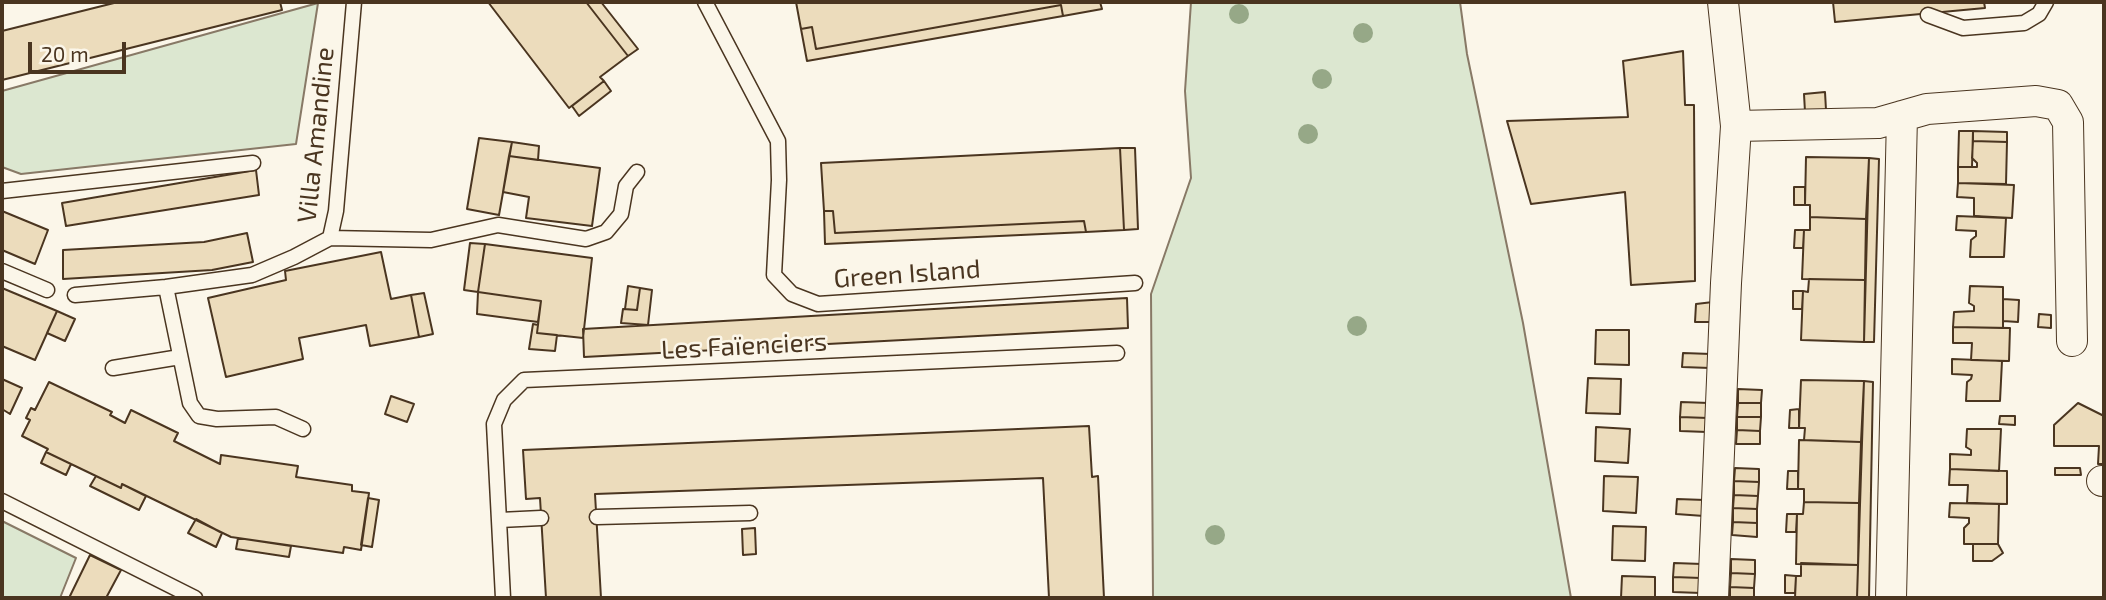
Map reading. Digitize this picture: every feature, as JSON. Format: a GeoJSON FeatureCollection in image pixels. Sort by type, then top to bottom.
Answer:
{"type":"FeatureCollection","features":[{"type":"Feature","properties":{"kind":"street"},"geometry":{"type":"LineString","coordinates":[[1713,598],[1735,126],[1723,2]]}},
{"type":"Feature","properties":{"kind":"street"},"geometry":{"type":"LineString","coordinates":[[1735,126],[1878,122],[1927,109],[2036,100],[2058,105],[2068,122],[2072,341]]}},
{"type":"Feature","properties":{"kind":"street"},"geometry":{"type":"LineString","coordinates":[[1891,598],[1902,116]]}},
{"type":"Feature","properties":{"kind":"lane","name":"Villa Amandine"},"geometry":{"type":"LineString","coordinates":[[75,295],[166,288],[252,275],[295,257],[330,238],[336,211],[354,2]]}},
{"type":"Feature","properties":{"kind":"lane","name":"Green Island"},"geometry":{"type":"LineString","coordinates":[[705,2],[778,141],[779,180],[774,275],[792,294],[818,304],[1135,283]]}},
{"type":"Feature","properties":{"kind":"lane"},"geometry":{"type":"LineString","coordinates":[[1928,15],[1963,28],[2024,23],[2039,14],[2046,2]]}},
{"type":"Feature","properties":{"kind":"lane"},"geometry":{"type":"LineString","coordinates":[[2,191],[253,163]]}},
{"type":"Feature","properties":{"kind":"lane"},"geometry":{"type":"LineString","coordinates":[[330,238],[430,240],[498,225],[586,239],[606,232],[621,214],[626,186],[637,172]]}},
{"type":"Feature","properties":{"kind":"lane"},"geometry":{"type":"LineString","coordinates":[[2,271],[47,290]]}},
{"type":"Feature","properties":{"kind":"lane"},"geometry":{"type":"LineString","coordinates":[[166,288],[190,403],[199,416],[218,419],[276,417],[303,429]]}},
{"type":"Feature","properties":{"kind":"lane","name":"Les Faïenciers"},"geometry":{"type":"LineString","coordinates":[[503,598],[494,424],[504,400],[524,380],[1117,353]]}},
{"type":"Feature","properties":{"kind":"lane"},"geometry":{"type":"LineString","coordinates":[[113,368],[180,357]]}},
{"type":"Feature","properties":{"kind":"lane"},"geometry":{"type":"LineString","coordinates":[[2,501],[195,598]]}},
{"type":"Feature","properties":{"kind":"lane"},"geometry":{"type":"LineString","coordinates":[[597,517],[750,513]]}},
{"type":"Feature","properties":{"kind":"lane"},"geometry":{"type":"LineString","coordinates":[[500,520],[541,518]]}},
{"type":"Feature","properties":{"kind":"green space"},"geometry":{"type":"Polygon","coordinates":[[[1191,2],[1460,2],[1467,54],[1523,323],[1571,598],[1153,598],[1151,294],[1191,178],[1185,91],[1191,2]]]}},
{"type":"Feature","properties":{"kind":"green space"},"geometry":{"type":"Polygon","coordinates":[[[318,3],[296,144],[21,174],[2,167],[2,91],[318,3]]]}},
{"type":"Feature","properties":{"kind":"green space"},"geometry":{"type":"Polygon","coordinates":[[[2,521],[76,558],[60,598],[2,598],[2,521]]]}},
{"type":"Feature","properties":{"kind":"building"},"geometry":{"type":"Polygon","coordinates":[[[118,2],[280,2],[282,10],[2,80],[2,31],[118,2]]]}},
{"type":"Feature","properties":{"kind":"building"},"geometry":{"type":"Polygon","coordinates":[[[488,2],[586,2],[628,56],[600,77],[604,81],[569,108],[488,2]]]}},
{"type":"Feature","properties":{"kind":"building"},"geometry":{"type":"Polygon","coordinates":[[[586,2],[601,2],[638,49],[628,56],[586,2]]]}},
{"type":"Feature","properties":{"kind":"building"},"geometry":{"type":"Polygon","coordinates":[[[796,2],[1100,2],[1102,9],[1063,16],[1061,5],[816,49],[812,27],[801,29],[796,2]]]}},
{"type":"Feature","properties":{"kind":"building"},"geometry":{"type":"Polygon","coordinates":[[[1833,2],[1984,2],[1985,8],[1835,22],[1833,2]]]}},
{"type":"Feature","properties":{"kind":"building"},"geometry":{"type":"Polygon","coordinates":[[[1061,5],[1063,16],[807,61],[801,29],[812,27],[816,49],[1061,5]]]}},
{"type":"Feature","properties":{"kind":"building"},"geometry":{"type":"Polygon","coordinates":[[[1683,51],[1685,105],[1694,105],[1695,281],[1631,285],[1625,192],[1531,204],[1507,121],[1628,117],[1623,61],[1683,51]]]}},
{"type":"Feature","properties":{"kind":"building"},"geometry":{"type":"Polygon","coordinates":[[[604,81],[611,91],[579,116],[572,106],[604,81]]]}},
{"type":"Feature","properties":{"kind":"building"},"geometry":{"type":"Polygon","coordinates":[[[1825,92],[1826,110],[1805,112],[1804,94],[1825,92]]]}},
{"type":"Feature","properties":{"kind":"building"},"geometry":{"type":"Polygon","coordinates":[[[1959,131],[1973,131],[1972,167],[1958,167],[1959,131]]]}},
{"type":"Feature","properties":{"kind":"building"},"geometry":{"type":"Polygon","coordinates":[[[1973,131],[2007,132],[2007,142],[1973,141],[1973,131]]]}},
{"type":"Feature","properties":{"kind":"building"},"geometry":{"type":"Polygon","coordinates":[[[479,138],[512,142],[499,215],[467,209],[479,138]]]}},
{"type":"Feature","properties":{"kind":"building"},"geometry":{"type":"Polygon","coordinates":[[[1973,141],[2007,142],[2006,184],[1958,183],[1958,167],[1977,167],[1972,158],[1973,141]]]}},
{"type":"Feature","properties":{"kind":"building"},"geometry":{"type":"Polygon","coordinates":[[[512,142],[539,146],[538,160],[509,156],[512,142]]]}},
{"type":"Feature","properties":{"kind":"building"},"geometry":{"type":"Polygon","coordinates":[[[1120,148],[1135,148],[1138,229],[1124,230],[1120,148]]]}},
{"type":"Feature","properties":{"kind":"building"},"geometry":{"type":"Polygon","coordinates":[[[1120,148],[1124,230],[1086,232],[1084,221],[835,233],[833,211],[824,211],[821,163],[1120,148]]]}},
{"type":"Feature","properties":{"kind":"building"},"geometry":{"type":"Polygon","coordinates":[[[509,156],[600,168],[592,226],[526,218],[529,197],[503,192],[509,156]]]}},
{"type":"Feature","properties":{"kind":"building"},"geometry":{"type":"Polygon","coordinates":[[[1806,157],[1869,158],[1866,219],[1810,217],[1810,205],[1805,205],[1806,157]]]}},
{"type":"Feature","properties":{"kind":"building"},"geometry":{"type":"Polygon","coordinates":[[[1869,158],[1879,159],[1874,342],[1864,342],[1869,158]]]}},
{"type":"Feature","properties":{"kind":"building"},"geometry":{"type":"Polygon","coordinates":[[[256,170],[259,195],[66,226],[62,203],[256,170]]]}},
{"type":"Feature","properties":{"kind":"building"},"geometry":{"type":"Polygon","coordinates":[[[1958,183],[2014,185],[2012,218],[1974,216],[1974,198],[1957,197],[1958,183]]]}},
{"type":"Feature","properties":{"kind":"building"},"geometry":{"type":"Polygon","coordinates":[[[1794,187],[1805,187],[1805,205],[1794,205],[1794,187]]]}},
{"type":"Feature","properties":{"kind":"building"},"geometry":{"type":"Polygon","coordinates":[[[2,211],[48,230],[35,264],[2,250],[2,211]]]}},
{"type":"Feature","properties":{"kind":"building"},"geometry":{"type":"Polygon","coordinates":[[[824,211],[833,211],[835,233],[1084,221],[1086,232],[825,244],[824,211]]]}},
{"type":"Feature","properties":{"kind":"building"},"geometry":{"type":"Polygon","coordinates":[[[1957,216],[2006,218],[2004,257],[1970,257],[1971,240],[1976,236],[1976,231],[1956,230],[1957,216]]]}},
{"type":"Feature","properties":{"kind":"building"},"geometry":{"type":"Polygon","coordinates":[[[1810,217],[1866,219],[1865,280],[1802,279],[1804,230],[1810,230],[1810,217]]]}},
{"type":"Feature","properties":{"kind":"building"},"geometry":{"type":"Polygon","coordinates":[[[1795,230],[1804,230],[1803,248],[1794,248],[1795,230]]]}},
{"type":"Feature","properties":{"kind":"building"},"geometry":{"type":"Polygon","coordinates":[[[247,233],[253,262],[212,270],[63,279],[63,250],[204,242],[247,233]]]}},
{"type":"Feature","properties":{"kind":"building"},"geometry":{"type":"Polygon","coordinates":[[[470,243],[485,244],[478,292],[464,290],[470,243]]]}},
{"type":"Feature","properties":{"kind":"building"},"geometry":{"type":"Polygon","coordinates":[[[485,244],[592,258],[583,338],[537,333],[541,301],[478,292],[485,244]]]}},
{"type":"Feature","properties":{"kind":"building"},"geometry":{"type":"Polygon","coordinates":[[[381,252],[391,299],[411,295],[419,337],[370,346],[366,325],[299,338],[303,359],[226,377],[208,298],[286,280],[285,271],[381,252]]]}},
{"type":"Feature","properties":{"kind":"building"},"geometry":{"type":"Polygon","coordinates":[[[1809,279],[1865,280],[1864,342],[1801,340],[1803,291],[1808,292],[1809,279]]]}},
{"type":"Feature","properties":{"kind":"building"},"geometry":{"type":"Polygon","coordinates":[[[628,286],[640,288],[637,310],[625,309],[628,286]]]}},
{"type":"Feature","properties":{"kind":"building"},"geometry":{"type":"Polygon","coordinates":[[[1970,286],[2003,287],[2003,328],[1953,327],[1954,312],[1974,311],[1974,306],[1969,303],[1970,286]]]}},
{"type":"Feature","properties":{"kind":"building"},"geometry":{"type":"Polygon","coordinates":[[[2,288],[57,311],[35,360],[2,346],[2,288]]]}},
{"type":"Feature","properties":{"kind":"building"},"geometry":{"type":"Polygon","coordinates":[[[640,288],[652,290],[648,325],[621,323],[623,309],[637,310],[640,288]]]}},
{"type":"Feature","properties":{"kind":"building"},"geometry":{"type":"Polygon","coordinates":[[[1793,291],[1803,291],[1802,309],[1793,309],[1793,291]]]}},
{"type":"Feature","properties":{"kind":"building"},"geometry":{"type":"Polygon","coordinates":[[[478,292],[541,301],[538,322],[477,314],[478,292]]]}},
{"type":"Feature","properties":{"kind":"building"},"geometry":{"type":"Polygon","coordinates":[[[424,293],[433,334],[419,337],[411,295],[424,293]]]}},
{"type":"Feature","properties":{"kind":"building"},"geometry":{"type":"Polygon","coordinates":[[[1127,298],[1128,328],[584,357],[583,329],[1127,298]]]}},
{"type":"Feature","properties":{"kind":"building"},"geometry":{"type":"Polygon","coordinates":[[[2003,299],[2019,300],[2018,322],[2003,321],[2003,299]]]}},
{"type":"Feature","properties":{"kind":"building"},"geometry":{"type":"Polygon","coordinates":[[[1713,302],[1712,322],[1695,322],[1696,304],[1713,302]]]}},
{"type":"Feature","properties":{"kind":"building"},"geometry":{"type":"Polygon","coordinates":[[[57,311],[75,319],[65,341],[47,333],[57,311]]]}},
{"type":"Feature","properties":{"kind":"building"},"geometry":{"type":"Polygon","coordinates":[[[2039,314],[2051,315],[2051,328],[2038,327],[2039,314]]]}},
{"type":"Feature","properties":{"kind":"building"},"geometry":{"type":"Polygon","coordinates":[[[533,324],[538,325],[537,333],[557,335],[555,351],[529,349],[533,324]]]}},
{"type":"Feature","properties":{"kind":"building"},"geometry":{"type":"Polygon","coordinates":[[[1953,327],[2010,328],[2009,361],[1971,360],[1972,343],[1953,343],[1953,327]]]}},
{"type":"Feature","properties":{"kind":"building"},"geometry":{"type":"Polygon","coordinates":[[[1596,330],[1629,330],[1629,365],[1595,364],[1596,330]]]}},
{"type":"Feature","properties":{"kind":"building"},"geometry":{"type":"Polygon","coordinates":[[[1683,353],[1711,354],[1710,368],[1682,367],[1683,353]]]}},
{"type":"Feature","properties":{"kind":"building"},"geometry":{"type":"Polygon","coordinates":[[[1952,359],[2002,361],[2000,401],[1966,401],[1967,382],[1972,375],[1952,374],[1952,359]]]}},
{"type":"Feature","properties":{"kind":"building"},"geometry":{"type":"Polygon","coordinates":[[[1588,378],[1621,379],[1620,414],[1586,413],[1588,378]]]}},
{"type":"Feature","properties":{"kind":"building"},"geometry":{"type":"Polygon","coordinates":[[[2,379],[22,388],[10,414],[2,409],[2,379]]]}},
{"type":"Feature","properties":{"kind":"building"},"geometry":{"type":"Polygon","coordinates":[[[1801,380],[1864,381],[1861,442],[1804,440],[1805,428],[1799,428],[1801,380]]]}},
{"type":"Feature","properties":{"kind":"building"},"geometry":{"type":"Polygon","coordinates":[[[1864,381],[1873,382],[1869,598],[1857,598],[1864,381]]]}},
{"type":"Feature","properties":{"kind":"building"},"geometry":{"type":"Polygon","coordinates":[[[49,382],[112,412],[110,415],[125,423],[131,410],[178,433],[174,441],[220,464],[221,455],[298,466],[296,477],[352,485],[352,491],[369,493],[361,550],[344,547],[343,553],[231,537],[122,484],[121,488],[46,452],[48,449],[22,436],[30,420],[26,418],[31,408],[35,410],[49,382]]]}},
{"type":"Feature","properties":{"kind":"building"},"geometry":{"type":"Polygon","coordinates":[[[1738,389],[1762,390],[1761,403],[1738,403],[1738,389]]]}},
{"type":"Feature","properties":{"kind":"building"},"geometry":{"type":"Polygon","coordinates":[[[391,396],[414,404],[407,422],[385,414],[391,396]]]}},
{"type":"Feature","properties":{"kind":"building"},"geometry":{"type":"Polygon","coordinates":[[[1681,402],[1709,403],[1708,418],[1680,417],[1681,402]]]}},
{"type":"Feature","properties":{"kind":"building"},"geometry":{"type":"Polygon","coordinates":[[[1738,403],[1761,403],[1761,417],[1737,417],[1738,403]]]}},
{"type":"Feature","properties":{"kind":"building"},"geometry":{"type":"Polygon","coordinates":[[[2078,403],[2104,416],[2104,464],[2098,464],[2099,446],[2054,446],[2054,425],[2078,403]]]}},
{"type":"Feature","properties":{"kind":"building"},"geometry":{"type":"Polygon","coordinates":[[[1799,409],[1799,428],[1789,428],[1790,410],[1799,409]]]}},
{"type":"Feature","properties":{"kind":"building"},"geometry":{"type":"Polygon","coordinates":[[[2000,416],[2015,416],[2015,425],[1999,424],[2000,416]]]}},
{"type":"Feature","properties":{"kind":"building"},"geometry":{"type":"Polygon","coordinates":[[[1680,417],[1708,418],[1707,432],[1680,431],[1680,417]]]}},
{"type":"Feature","properties":{"kind":"building"},"geometry":{"type":"Polygon","coordinates":[[[1737,417],[1761,417],[1760,431],[1737,430],[1737,417]]]}},
{"type":"Feature","properties":{"kind":"building"},"geometry":{"type":"Polygon","coordinates":[[[1089,426],[1092,477],[1098,476],[1104,598],[1049,598],[1043,478],[595,494],[601,598],[546,598],[540,498],[526,499],[523,450],[1089,426]]]}},
{"type":"Feature","properties":{"kind":"building"},"geometry":{"type":"Polygon","coordinates":[[[1596,427],[1630,429],[1628,463],[1595,461],[1596,427]]]}},
{"type":"Feature","properties":{"kind":"building"},"geometry":{"type":"Polygon","coordinates":[[[1967,429],[2001,429],[1999,471],[1950,469],[1950,454],[1971,455],[1971,450],[1966,447],[1967,429]]]}},
{"type":"Feature","properties":{"kind":"building"},"geometry":{"type":"Polygon","coordinates":[[[1737,430],[1760,431],[1760,444],[1736,444],[1737,430]]]}},
{"type":"Feature","properties":{"kind":"building"},"geometry":{"type":"Polygon","coordinates":[[[1799,440],[1861,442],[1859,503],[1804,502],[1804,489],[1798,489],[1799,440]]]}},
{"type":"Feature","properties":{"kind":"building"},"geometry":{"type":"Polygon","coordinates":[[[46,452],[71,464],[66,475],[41,463],[46,452]]]}},
{"type":"Feature","properties":{"kind":"building"},"geometry":{"type":"Polygon","coordinates":[[[1735,468],[1759,469],[1759,482],[1734,481],[1735,468]]]}},
{"type":"Feature","properties":{"kind":"building"},"geometry":{"type":"Polygon","coordinates":[[[2055,468],[2080,468],[2081,475],[2055,475],[2055,468]]]}},
{"type":"Feature","properties":{"kind":"building"},"geometry":{"type":"Polygon","coordinates":[[[1950,469],[2007,471],[2007,504],[1967,503],[1968,485],[1949,485],[1950,469]]]}},
{"type":"Feature","properties":{"kind":"building"},"geometry":{"type":"Polygon","coordinates":[[[1788,471],[1798,471],[1798,489],[1787,489],[1788,471]]]}},
{"type":"Feature","properties":{"kind":"building"},"geometry":{"type":"Polygon","coordinates":[[[96,476],[121,488],[122,484],[146,496],[139,510],[90,486],[96,476]]]}},
{"type":"Feature","properties":{"kind":"building"},"geometry":{"type":"Polygon","coordinates":[[[1604,476],[1638,477],[1636,513],[1603,511],[1604,476]]]}},
{"type":"Feature","properties":{"kind":"building"},"geometry":{"type":"Polygon","coordinates":[[[1734,481],[1759,482],[1758,496],[1734,495],[1734,481]]]}},
{"type":"Feature","properties":{"kind":"building"},"geometry":{"type":"Polygon","coordinates":[[[1734,495],[1758,496],[1757,509],[1733,508],[1734,495]]]}},
{"type":"Feature","properties":{"kind":"building"},"geometry":{"type":"Polygon","coordinates":[[[368,498],[379,500],[372,547],[361,545],[368,498]]]}},
{"type":"Feature","properties":{"kind":"building"},"geometry":{"type":"Polygon","coordinates":[[[1677,499],[1705,500],[1704,516],[1676,514],[1677,499]]]}},
{"type":"Feature","properties":{"kind":"building"},"geometry":{"type":"Polygon","coordinates":[[[1804,502],[1859,503],[1858,565],[1796,564],[1797,514],[1803,514],[1804,502]]]}},
{"type":"Feature","properties":{"kind":"building"},"geometry":{"type":"Polygon","coordinates":[[[1950,503],[1999,504],[1998,544],[1964,544],[1964,528],[1969,523],[1969,518],[1949,517],[1950,503]]]}},
{"type":"Feature","properties":{"kind":"building"},"geometry":{"type":"Polygon","coordinates":[[[1733,508],[1757,509],[1757,523],[1733,522],[1733,508]]]}},
{"type":"Feature","properties":{"kind":"building"},"geometry":{"type":"Polygon","coordinates":[[[1787,514],[1797,514],[1796,532],[1786,532],[1787,514]]]}},
{"type":"Feature","properties":{"kind":"building"},"geometry":{"type":"Polygon","coordinates":[[[196,519],[222,533],[216,547],[188,533],[196,519]]]}},
{"type":"Feature","properties":{"kind":"building"},"geometry":{"type":"Polygon","coordinates":[[[1733,522],[1757,523],[1757,537],[1732,535],[1733,522]]]}},
{"type":"Feature","properties":{"kind":"building"},"geometry":{"type":"Polygon","coordinates":[[[1613,526],[1646,527],[1645,561],[1612,560],[1613,526]]]}},
{"type":"Feature","properties":{"kind":"building"},"geometry":{"type":"Polygon","coordinates":[[[755,528],[756,554],[743,555],[742,529],[755,528]]]}},
{"type":"Feature","properties":{"kind":"building"},"geometry":{"type":"Polygon","coordinates":[[[238,538],[291,546],[289,557],[236,549],[238,538]]]}},
{"type":"Feature","properties":{"kind":"building"},"geometry":{"type":"Polygon","coordinates":[[[1973,544],[1998,544],[2003,553],[1992,561],[1973,561],[1973,544]]]}},
{"type":"Feature","properties":{"kind":"building"},"geometry":{"type":"Polygon","coordinates":[[[90,555],[121,570],[106,598],[69,598],[90,555]]]}},
{"type":"Feature","properties":{"kind":"building"},"geometry":{"type":"Polygon","coordinates":[[[1731,559],[1755,560],[1755,574],[1731,573],[1731,559]]]}},
{"type":"Feature","properties":{"kind":"building"},"geometry":{"type":"Polygon","coordinates":[[[1674,563],[1702,564],[1701,578],[1673,577],[1674,563]]]}},
{"type":"Feature","properties":{"kind":"building"},"geometry":{"type":"Polygon","coordinates":[[[1801,563],[1858,565],[1857,598],[1795,598],[1796,576],[1801,576],[1801,563]]]}},
{"type":"Feature","properties":{"kind":"building"},"geometry":{"type":"Polygon","coordinates":[[[1731,573],[1755,574],[1754,588],[1730,587],[1731,573]]]}},
{"type":"Feature","properties":{"kind":"building"},"geometry":{"type":"Polygon","coordinates":[[[1785,575],[1796,576],[1795,593],[1785,593],[1785,575]]]}},
{"type":"Feature","properties":{"kind":"building"},"geometry":{"type":"Polygon","coordinates":[[[1622,576],[1655,577],[1655,598],[1621,598],[1622,576]]]}},
{"type":"Feature","properties":{"kind":"building"},"geometry":{"type":"Polygon","coordinates":[[[1673,577],[1701,578],[1701,593],[1673,592],[1673,577]]]}},
{"type":"Feature","properties":{"kind":"building"},"geometry":{"type":"Polygon","coordinates":[[[1730,587],[1754,588],[1754,598],[1730,598],[1730,587]]]}}]}
